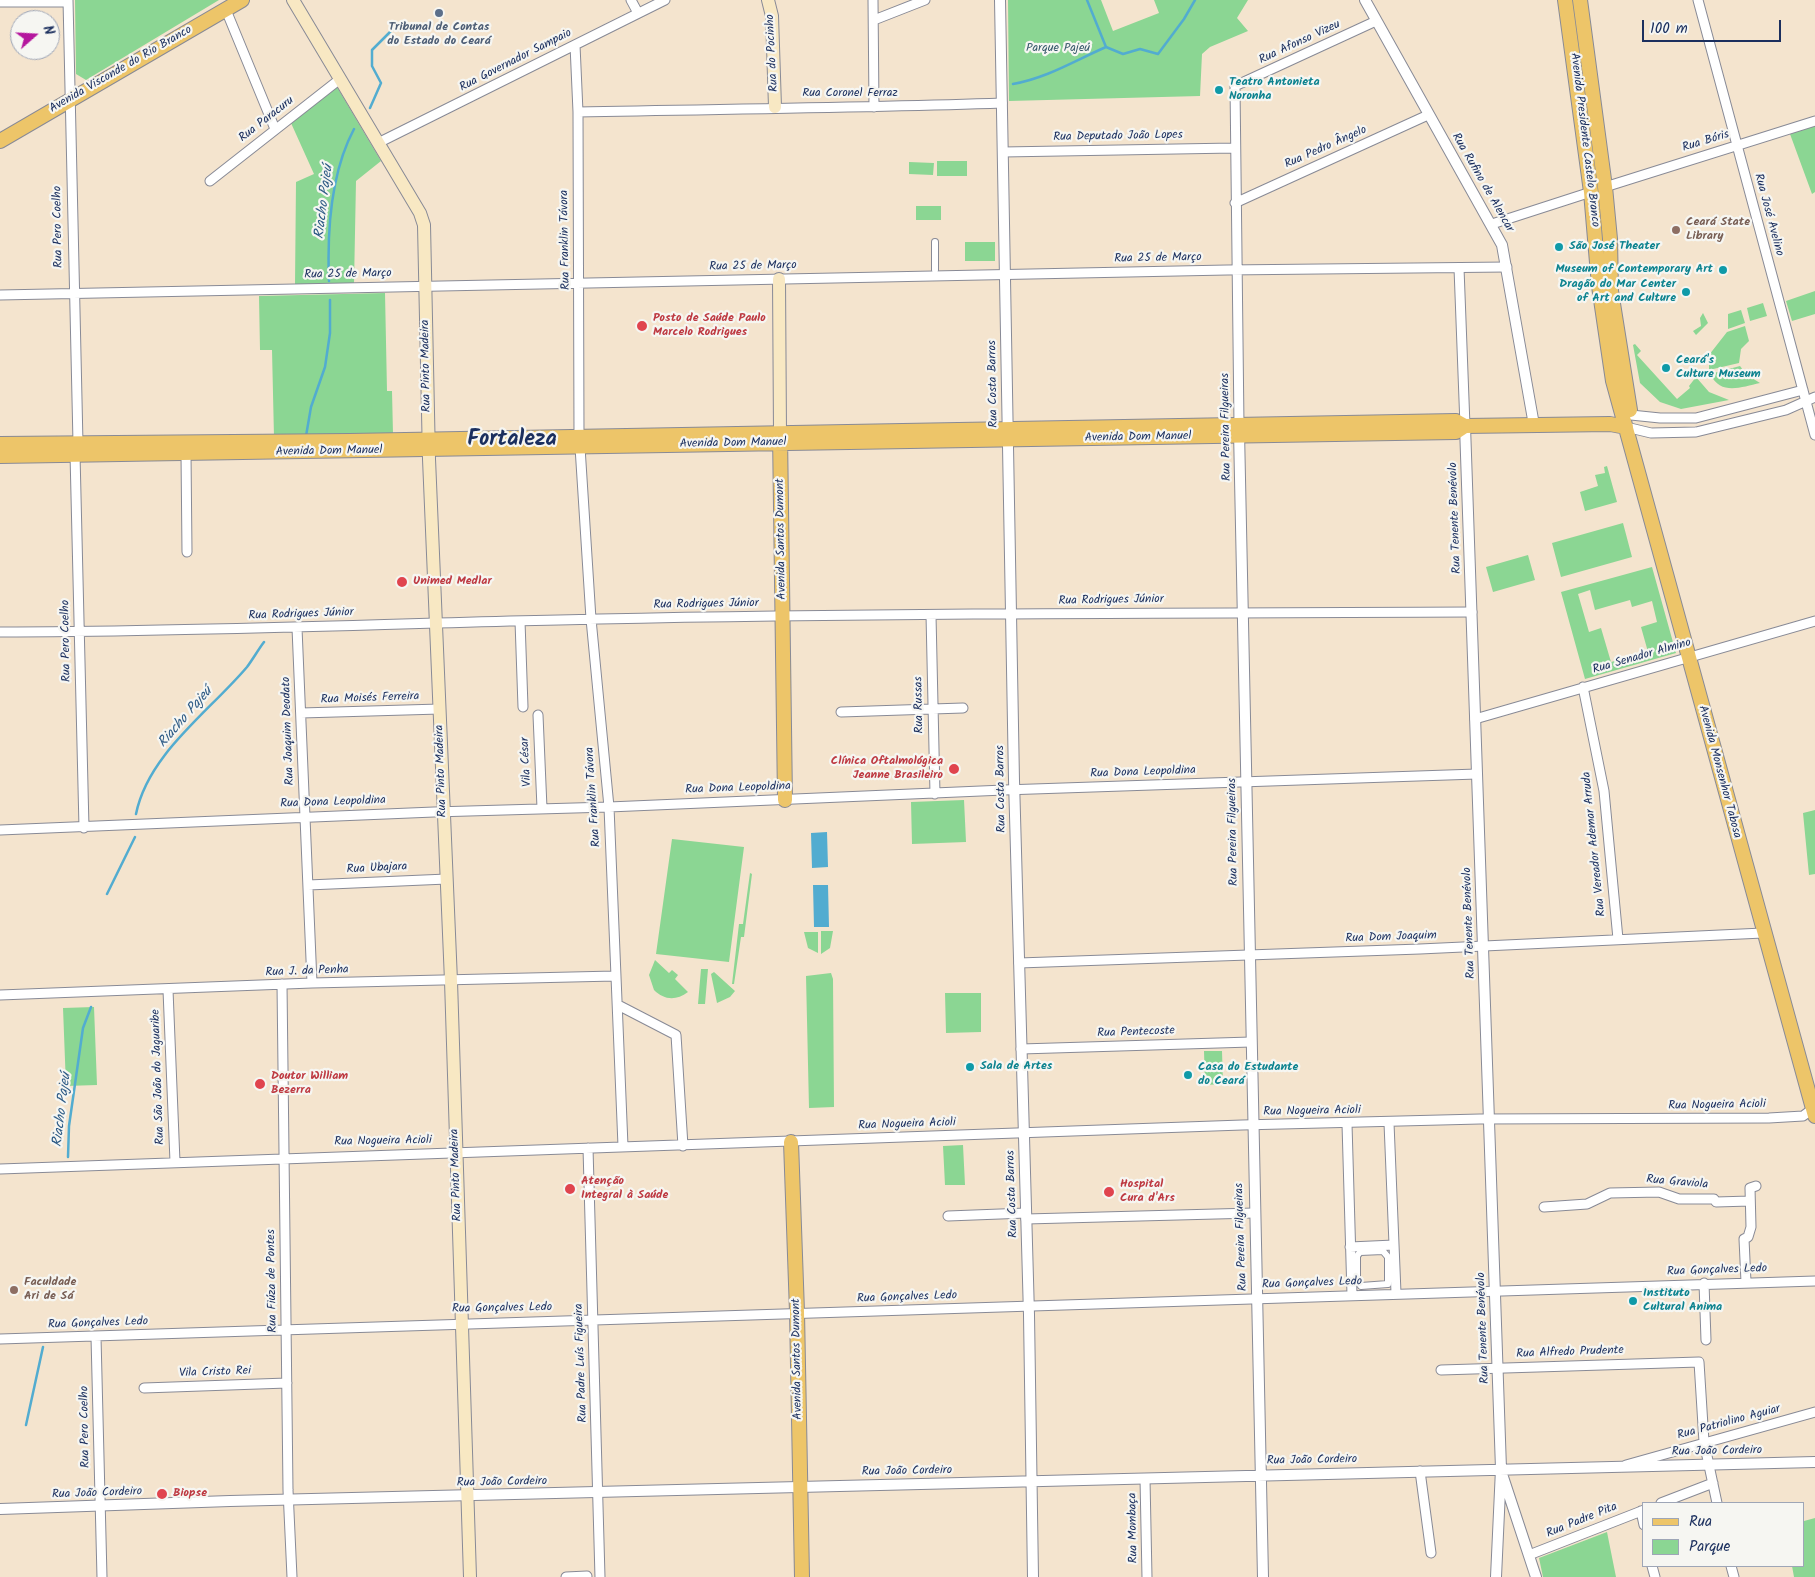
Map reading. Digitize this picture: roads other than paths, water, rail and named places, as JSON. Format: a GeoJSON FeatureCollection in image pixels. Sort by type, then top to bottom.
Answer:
{"type":"FeatureCollection","features":[{"type":"Feature","properties":{"kind":"main road","name":"Avenida Visconde do Rio Branco"},"geometry":{"type":"LineString","coordinates":[[0,141],[242,0]]}},
{"type":"Feature","properties":{"kind":"main road","name":"Rua Pinto Madeira"},"geometry":{"type":"LineString","coordinates":[[293,0],[422,219],[435,622],[451,981],[470,1577]]}},
{"type":"Feature","properties":{"kind":"main road","name":"Rua do Pocinho"},"geometry":{"type":"LineString","coordinates":[[768,0],[772,16],[775,107]]}},
{"type":"Feature","properties":{"kind":"main road","name":"Avenida Presidente Castelo Branco"},"geometry":{"type":"LineString","coordinates":[[1565,0],[1592,192],[1599,286],[1613,381],[1626,420]]}},
{"type":"Feature","properties":{"kind":"main road","name":"Avenida Presidente Castelo Branco"},"geometry":{"type":"LineString","coordinates":[[1580,0],[1605,187],[1610,239],[1611,291],[1626,420]]}},
{"type":"Feature","properties":{"kind":"main road","name":"Avenida Santos Dumont"},"geometry":{"type":"LineString","coordinates":[[779,279],[785,800]]}},
{"type":"Feature","properties":{"kind":"main road","name":"Avenida Dom Manuel"},"geometry":{"type":"LineString","coordinates":[[0,456],[76,448],[1239,430],[1456,421],[1465,426],[1610,424],[1626,420]]}},
{"type":"Feature","properties":{"kind":"main road","name":"Avenida Monsenhor Tabosa"},"geometry":{"type":"LineString","coordinates":[[1626,420],[1763,933],[1814,1111]]}},
{"type":"Feature","properties":{"kind":"main road","name":"Avenida Dom Manuel"},"geometry":{"type":"LineString","coordinates":[[0,444],[186,454],[429,444]]}},
{"type":"Feature","properties":{"kind":"main road","name":"Avenida Santos Dumont"},"geometry":{"type":"LineString","coordinates":[[791,1142],[797,1312],[802,1577]]}},
{"type":"Feature","properties":{"kind":"street"},"geometry":{"type":"LineString","coordinates":[[631,0],[638,14]]}},
{"type":"Feature","properties":{"kind":"street","name":"Rua Governador Sampaio"},"geometry":{"type":"LineString","coordinates":[[378,143],[665,0]]}},
{"type":"Feature","properties":{"kind":"street"},"geometry":{"type":"LineString","coordinates":[[873,0],[874,107]]}},
{"type":"Feature","properties":{"kind":"street"},"geometry":{"type":"LineString","coordinates":[[874,20],[925,0]]}},
{"type":"Feature","properties":{"kind":"street","name":"Rua Costa Barros"},"geometry":{"type":"LineString","coordinates":[[1000,0],[1014,790],[1024,1132],[1033,1577]]}},
{"type":"Feature","properties":{"kind":"street","name":"Rua Rufino de Alencar"},"geometry":{"type":"LineString","coordinates":[[1365,0],[1428,115],[1492,224],[1502,245],[1534,425]]}},
{"type":"Feature","properties":{"kind":"street","name":"Rua José Avelino"},"geometry":{"type":"LineString","coordinates":[[1698,0],[1815,435]]}},
{"type":"Feature","properties":{"kind":"street"},"geometry":{"type":"LineString","coordinates":[[0,2],[68,1]]}},
{"type":"Feature","properties":{"kind":"street","name":"Rua Pero Coelho"},"geometry":{"type":"LineString","coordinates":[[68,1],[68,101],[84,828]]}},
{"type":"Feature","properties":{"kind":"street"},"geometry":{"type":"LineString","coordinates":[[226,10],[275,128]]}},
{"type":"Feature","properties":{"kind":"street","name":"Rua Afonso Vizeu"},"geometry":{"type":"LineString","coordinates":[[1235,86],[1376,21]]}},
{"type":"Feature","properties":{"kind":"street","name":"Rua Franklin Távora"},"geometry":{"type":"LineString","coordinates":[[575,45],[578,112],[579,441],[591,619],[609,808],[623,1146]]}},
{"type":"Feature","properties":{"kind":"street","name":"Rua Paracuru"},"geometry":{"type":"LineString","coordinates":[[210,181],[275,128],[340,79]]}},
{"type":"Feature","properties":{"kind":"street","name":"Rua Pereira Filgueiras"},"geometry":{"type":"LineString","coordinates":[[1235,86],[1234,148],[1245,782],[1263,1577]]}},
{"type":"Feature","properties":{"kind":"street","name":"Rua Coronel Ferraz"},"geometry":{"type":"LineString","coordinates":[[578,112],[1002,103]]}},
{"type":"Feature","properties":{"kind":"street","name":"Rua Pedro Ângelo"},"geometry":{"type":"LineString","coordinates":[[1235,203],[1428,115]]}},
{"type":"Feature","properties":{"kind":"street","name":"Rua Bóris"},"geometry":{"type":"LineString","coordinates":[[1605,187],[1815,121]]}},
{"type":"Feature","properties":{"kind":"street","name":"Rua Deputado João Lopes"},"geometry":{"type":"LineString","coordinates":[[1003,152],[1234,148]]}},
{"type":"Feature","properties":{"kind":"street"},"geometry":{"type":"LineString","coordinates":[[1492,224],[1592,192]]}},
{"type":"Feature","properties":{"kind":"street"},"geometry":{"type":"LineString","coordinates":[[934,242],[935,270]]}},
{"type":"Feature","properties":{"kind":"street","name":"Rua 25 de Março"},"geometry":{"type":"LineString","coordinates":[[0,295],[1237,270],[1507,267]]}},
{"type":"Feature","properties":{"kind":"street","name":"Rua Tenente Benévolo"},"geometry":{"type":"LineString","coordinates":[[1459,268],[1501,1469],[1496,1577]]}},
{"type":"Feature","properties":{"kind":"street"},"geometry":{"type":"LineString","coordinates":[[1626,420],[1696,418],[1803,390]]}},
{"type":"Feature","properties":{"kind":"street"},"geometry":{"type":"LineString","coordinates":[[1626,420],[1651,433],[1696,432],[1786,410],[1815,397]]}},
{"type":"Feature","properties":{"kind":"street"},"geometry":{"type":"LineString","coordinates":[[186,454],[187,552]]}},
{"type":"Feature","properties":{"kind":"street","name":"Rua Rodrigues Júnior"},"geometry":{"type":"LineString","coordinates":[[0,632],[297,628],[435,622],[784,616],[1472,612]]}},
{"type":"Feature","properties":{"kind":"street","name":"Rua Russas"},"geometry":{"type":"LineString","coordinates":[[931,615],[934,794]]}},
{"type":"Feature","properties":{"kind":"street"},"geometry":{"type":"LineString","coordinates":[[520,621],[523,707]]}},
{"type":"Feature","properties":{"kind":"street","name":"Rua Senador Almino"},"geometry":{"type":"LineString","coordinates":[[1475,719],[1688,656],[1815,621]]}},
{"type":"Feature","properties":{"kind":"street","name":"Rua Joaquim Deodato"},"geometry":{"type":"LineString","coordinates":[[297,628],[312,983]]}},
{"type":"Feature","properties":{"kind":"street","name":"Rua Vereador Ademar Arruda"},"geometry":{"type":"LineString","coordinates":[[1583,687],[1604,792],[1618,939]]}},
{"type":"Feature","properties":{"kind":"street"},"geometry":{"type":"LineString","coordinates":[[841,712],[964,708]]}},
{"type":"Feature","properties":{"kind":"street","name":"Rua Moisés Ferreira"},"geometry":{"type":"LineString","coordinates":[[300,713],[440,709]]}},
{"type":"Feature","properties":{"kind":"street","name":"Vila César"},"geometry":{"type":"LineString","coordinates":[[538,716],[542,808]]}},
{"type":"Feature","properties":{"kind":"street","name":"Rua Dona Leopoldina"},"geometry":{"type":"LineString","coordinates":[[0,830],[84,828],[444,811],[609,808],[1014,790],[1477,774]]}},
{"type":"Feature","properties":{"kind":"street","name":"Rua Ubajara"},"geometry":{"type":"LineString","coordinates":[[308,885],[447,879]]}},
{"type":"Feature","properties":{"kind":"street","name":"Rua Dom Joaquim"},"geometry":{"type":"LineString","coordinates":[[1019,963],[1484,946],[1763,933]]}},
{"type":"Feature","properties":{"kind":"street","name":"Rua J. da Penha"},"geometry":{"type":"LineString","coordinates":[[0,996],[312,983],[615,976]]}},
{"type":"Feature","properties":{"kind":"street","name":"Rua Fiúza de Pontes"},"geometry":{"type":"LineString","coordinates":[[282,984],[288,1501],[292,1577]]}},
{"type":"Feature","properties":{"kind":"street","name":"Rua São João do Jaguaribe"},"geometry":{"type":"LineString","coordinates":[[168,990],[175,1162]]}},
{"type":"Feature","properties":{"kind":"street"},"geometry":{"type":"LineString","coordinates":[[618,1005],[676,1035],[682,1146]]}},
{"type":"Feature","properties":{"kind":"street","name":"Rua Pentecoste"},"geometry":{"type":"LineString","coordinates":[[1021,1049],[1251,1042]]}},
{"type":"Feature","properties":{"kind":"street","name":"Rua Nogueira Acioli"},"geometry":{"type":"LineString","coordinates":[[0,1168],[1252,1125],[1489,1119],[1769,1118],[1803,1116],[1814,1111]]}},
{"type":"Feature","properties":{"kind":"street"},"geometry":{"type":"LineString","coordinates":[[1389,1123],[1396,1293]]}},
{"type":"Feature","properties":{"kind":"street"},"geometry":{"type":"LineString","coordinates":[[1347,1124],[1352,1295]]}},
{"type":"Feature","properties":{"kind":"street","name":"Rua Padre Luís Figueira"},"geometry":{"type":"LineString","coordinates":[[588,1148],[600,1577]]}},
{"type":"Feature","properties":{"kind":"street"},"geometry":{"type":"LineString","coordinates":[[1746,1282],[1744,1239],[1748,1237],[1751,1227],[1750,1188],[1756,1186]]}},
{"type":"Feature","properties":{"kind":"street","name":"Rua Graviola"},"geometry":{"type":"LineString","coordinates":[[1544,1207],[1587,1204],[1610,1194],[1658,1192],[1679,1199],[1714,1199],[1716,1202],[1750,1201]]}},
{"type":"Feature","properties":{"kind":"street"},"geometry":{"type":"LineString","coordinates":[[948,1216],[1254,1212]]}},
{"type":"Feature","properties":{"kind":"street"},"geometry":{"type":"LineString","coordinates":[[1350,1246],[1394,1245]]}},
{"type":"Feature","properties":{"kind":"street"},"geometry":{"type":"LineString","coordinates":[[1383,1251],[1388,1257],[1388,1284],[1361,1286],[1357,1280],[1358,1254],[1383,1251]]}},
{"type":"Feature","properties":{"kind":"street","name":"Rua Gonçalves Ledo"},"geometry":{"type":"LineString","coordinates":[[0,1339],[96,1337],[461,1322],[593,1320],[797,1312],[887,1312],[1028,1305],[1815,1281]]}},
{"type":"Feature","properties":{"kind":"street"},"geometry":{"type":"LineString","coordinates":[[1704,1283],[1706,1340]]}},
{"type":"Feature","properties":{"kind":"street","name":"Rua Pero Coelho"},"geometry":{"type":"LineString","coordinates":[[96,1337],[102,1577]]}},
{"type":"Feature","properties":{"kind":"street","name":"Rua Alfredo Prudente"},"geometry":{"type":"LineString","coordinates":[[1441,1370],[1699,1362],[1704,1442]]}},
{"type":"Feature","properties":{"kind":"street","name":"Vila Cristo Rei"},"geometry":{"type":"LineString","coordinates":[[144,1388],[287,1383]]}},
{"type":"Feature","properties":{"kind":"street","name":"Rua Patriolino Aguiar"},"geometry":{"type":"LineString","coordinates":[[1621,1466],[1815,1412]]}},
{"type":"Feature","properties":{"kind":"street"},"geometry":{"type":"LineString","coordinates":[[1704,1442],[1717,1502]]}},
{"type":"Feature","properties":{"kind":"street","name":"Rua João Cordeiro"},"geometry":{"type":"LineString","coordinates":[[0,1509],[1815,1462]]}},
{"type":"Feature","properties":{"kind":"street"},"geometry":{"type":"LineString","coordinates":[[1501,1469],[1536,1577]]}},
{"type":"Feature","properties":{"kind":"street"},"geometry":{"type":"LineString","coordinates":[[1420,1471],[1431,1553]]}},
{"type":"Feature","properties":{"kind":"street","name":"Rua Mombaça"},"geometry":{"type":"LineString","coordinates":[[1146,1479],[1147,1577]]}},
{"type":"Feature","properties":{"kind":"street"},"geometry":{"type":"LineString","coordinates":[[1663,1502],[1713,1483]]}},
{"type":"Feature","properties":{"kind":"street","name":"Rua Padre Pita"},"geometry":{"type":"LineString","coordinates":[[1529,1555],[1642,1510]]}},
{"type":"Feature","properties":{"kind":"street"},"geometry":{"type":"LineString","coordinates":[[566,1577],[587,1576]]}},
{"type":"Feature","properties":{"kind":"water"},"geometry":{"type":"Polygon","coordinates":[[[827,832],[828,867],[812,868],[811,833],[827,832]]]}},
{"type":"Feature","properties":{"kind":"water"},"geometry":{"type":"Polygon","coordinates":[[[813,885],[828,885],[829,927],[814,927],[813,885]]]}},
{"type":"Feature","properties":{"kind":"waterway","name":"Riacho Pajeú"},"geometry":{"type":"LineString","coordinates":[[1087,0],[1106,47],[1123,54],[1140,49],[1158,54],[1184,19],[1195,0]]}},
{"type":"Feature","properties":{"kind":"waterway","name":"Riacho Pajeú"},"geometry":{"type":"LineString","coordinates":[[370,108],[381,83],[372,66],[372,50],[395,27]]}},
{"type":"Feature","properties":{"kind":"waterway","name":"Riacho Pajeú"},"geometry":{"type":"LineString","coordinates":[[1013,84],[1037,78],[1106,47]]}},
{"type":"Feature","properties":{"kind":"waterway","name":"Riacho Pajeú"},"geometry":{"type":"LineString","coordinates":[[329,281],[330,223],[335,184],[346,146],[354,129]]}},
{"type":"Feature","properties":{"kind":"waterway","name":"Riacho Pajeú"},"geometry":{"type":"LineString","coordinates":[[306,436],[311,407],[325,367],[330,333],[330,300]]}},
{"type":"Feature","properties":{"kind":"waterway","name":"Riacho Pajeú"},"geometry":{"type":"LineString","coordinates":[[136,814],[143,792],[153,772],[166,753],[232,684],[247,667],[264,642]]}},
{"type":"Feature","properties":{"kind":"waterway","name":"Riacho Pajeú"},"geometry":{"type":"LineString","coordinates":[[107,894],[135,837]]}},
{"type":"Feature","properties":{"kind":"waterway","name":"Riacho Pajeú"},"geometry":{"type":"LineString","coordinates":[[68,1157],[69,1126],[83,1028],[91,1007]]}},
{"type":"Feature","properties":{"kind":"waterway","name":"Riacho Pajeú"},"geometry":{"type":"LineString","coordinates":[[26,1425],[43,1347]]}},
{"type":"Feature","properties":{"kind":"place","name":"Tribunal de Contas do Estado do Ceará"},"geometry":{"type":"Point","coordinates":[439,13]}},
{"type":"Feature","properties":{"kind":"place","name":"Teatro Antonieta Noronha"},"geometry":{"type":"Point","coordinates":[1219,90]}},
{"type":"Feature","properties":{"kind":"place","name":"Ceará State Library"},"geometry":{"type":"Point","coordinates":[1676,230]}},
{"type":"Feature","properties":{"kind":"place","name":"São José Theater"},"geometry":{"type":"Point","coordinates":[1559,247]}},
{"type":"Feature","properties":{"kind":"place","name":"Museum of Contemporary Art"},"geometry":{"type":"Point","coordinates":[1723,270]}},
{"type":"Feature","properties":{"kind":"place","name":"Dragão do Mar Center of Art and Culture"},"geometry":{"type":"Point","coordinates":[1686,292]}},
{"type":"Feature","properties":{"kind":"place","name":"Posto de Saúde Paulo Marcelo Rodrigues"},"geometry":{"type":"Point","coordinates":[642,326]}},
{"type":"Feature","properties":{"kind":"place","name":"Ceará's Culture Museum"},"geometry":{"type":"Point","coordinates":[1666,368]}},
{"type":"Feature","properties":{"kind":"place","name":"Unimed Medlar"},"geometry":{"type":"Point","coordinates":[402,582]}},
{"type":"Feature","properties":{"kind":"place","name":"Clínica Oftalmológica Jeanne Brasileiro"},"geometry":{"type":"Point","coordinates":[954,769]}},
{"type":"Feature","properties":{"kind":"place","name":"Sala de Artes"},"geometry":{"type":"Point","coordinates":[970,1067]}},
{"type":"Feature","properties":{"kind":"place","name":"Casa do Estudante do Ceará"},"geometry":{"type":"Point","coordinates":[1188,1075]}},
{"type":"Feature","properties":{"kind":"place","name":"Doutor William Bezerra"},"geometry":{"type":"Point","coordinates":[260,1084]}},
{"type":"Feature","properties":{"kind":"place","name":"Atenção Integral à Saúde"},"geometry":{"type":"Point","coordinates":[570,1189]}},
{"type":"Feature","properties":{"kind":"place","name":"Hospital Cura d'Ars"},"geometry":{"type":"Point","coordinates":[1109,1192]}},
{"type":"Feature","properties":{"kind":"place","name":"Faculdade Ari de Sá"},"geometry":{"type":"Point","coordinates":[14,1290]}},
{"type":"Feature","properties":{"kind":"place","name":"Instituto Cultural Anima"},"geometry":{"type":"Point","coordinates":[1633,1301]}},
{"type":"Feature","properties":{"kind":"place","name":"Biopse"},"geometry":{"type":"Point","coordinates":[162,1494]}},
{"type":"Feature","properties":{"kind":"district","name":"Fortaleza"},"geometry":{"type":"Point","coordinates":[512,441]}},
{"type":"Feature","properties":{"kind":"park label","name":"Parque Pajeú"},"geometry":{"type":"Point","coordinates":[1058,49]}}]}
